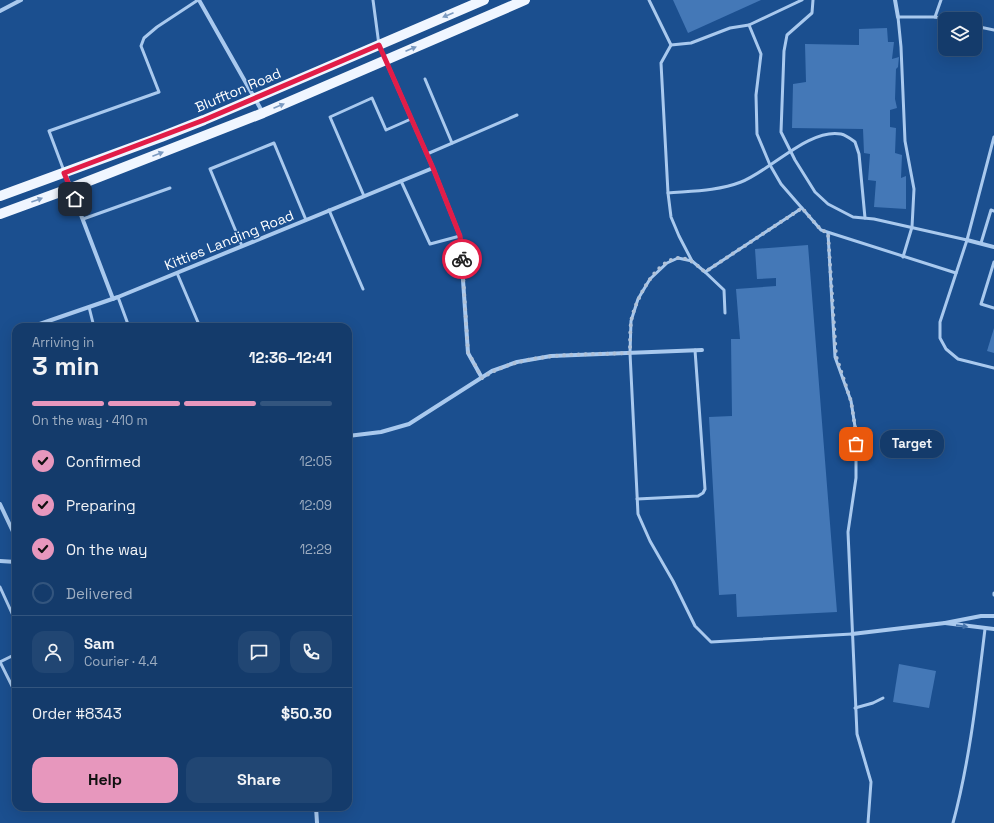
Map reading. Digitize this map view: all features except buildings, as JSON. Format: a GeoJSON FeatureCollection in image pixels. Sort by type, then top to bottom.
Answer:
{"type":"FeatureCollection","features":[{"type":"Feature","properties":{"kind":"main road","name":"Bluffton Road"},"geometry":{"type":"LineString","coordinates":[[0,196],[161,137],[484,0]]}},
{"type":"Feature","properties":{"kind":"main road","name":"Bluffton Road"},"geometry":{"type":"LineString","coordinates":[[0,214],[263,113],[525,0]]}},
{"type":"Feature","properties":{"kind":"street"},"geometry":{"type":"LineString","coordinates":[[0,11],[21,0]]}},
{"type":"Feature","properties":{"kind":"street"},"geometry":{"type":"LineString","coordinates":[[199,0],[263,113]]}},
{"type":"Feature","properties":{"kind":"street"},"geometry":{"type":"LineString","coordinates":[[895,0],[898,18]]}},
{"type":"Feature","properties":{"kind":"street"},"geometry":{"type":"LineString","coordinates":[[385,60],[433,168],[460,236],[468,352],[482,378]]}},
{"type":"Feature","properties":{"kind":"street","name":"Kitties Landing Road"},"geometry":{"type":"LineString","coordinates":[[42,323],[116,298],[433,168]]}},
{"type":"Feature","properties":{"kind":"street"},"geometry":{"type":"LineString","coordinates":[[64,173],[116,298]]}},
{"type":"Feature","properties":{"kind":"street"},"geometry":{"type":"LineString","coordinates":[[968,240],[994,247]]}},
{"type":"Feature","properties":{"kind":"street"},"geometry":{"type":"LineString","coordinates":[[352,436],[381,432],[409,424],[492,371],[517,362],[551,356],[702,350]]}},
{"type":"Feature","properties":{"kind":"street"},"geometry":{"type":"LineString","coordinates":[[0,504],[12,530]]}},
{"type":"Feature","properties":{"kind":"street"},"geometry":{"type":"LineString","coordinates":[[0,561],[12,562]]}},
{"type":"Feature","properties":{"kind":"street"},"geometry":{"type":"LineString","coordinates":[[852,634],[945,623],[981,616],[994,616]]}},
{"type":"Feature","properties":{"kind":"street"},"geometry":{"type":"LineString","coordinates":[[945,623],[994,629]]}},
{"type":"Feature","properties":{"kind":"street"},"geometry":{"type":"LineString","coordinates":[[316,811],[318,823]]}},
{"type":"Feature","properties":{"kind":"lane"},"geometry":{"type":"LineString","coordinates":[[64,173],[49,131],[159,92],[141,46],[144,38],[157,27],[199,0]]}},
{"type":"Feature","properties":{"kind":"lane"},"geometry":{"type":"LineString","coordinates":[[373,0],[379,45],[385,60]]}},
{"type":"Feature","properties":{"kind":"lane"},"geometry":{"type":"LineString","coordinates":[[649,0],[671,45]]}},
{"type":"Feature","properties":{"kind":"lane"},"geometry":{"type":"LineString","coordinates":[[671,45],[691,43],[730,28],[750,25],[802,0]]}},
{"type":"Feature","properties":{"kind":"lane"},"geometry":{"type":"LineString","coordinates":[[813,0],[812,12],[787,35],[784,51],[781,132],[790,151],[815,192],[828,204],[853,217],[874,219],[968,240]]}},
{"type":"Feature","properties":{"kind":"lane"},"geometry":{"type":"LineString","coordinates":[[935,17],[941,0]]}},
{"type":"Feature","properties":{"kind":"lane"},"geometry":{"type":"LineString","coordinates":[[903,256],[912,227],[914,189],[905,141],[901,47],[898,18],[938,18]]}},
{"type":"Feature","properties":{"kind":"lane"},"geometry":{"type":"LineString","coordinates":[[750,25],[761,54],[756,95],[757,134],[770,165],[781,184],[821,230],[956,273]]}},
{"type":"Feature","properties":{"kind":"lane"},"geometry":{"type":"LineString","coordinates":[[982,27],[994,30]]}},
{"type":"Feature","properties":{"kind":"lane"},"geometry":{"type":"LineString","coordinates":[[671,45],[662,63],[668,193],[671,217],[692,261],[724,290],[725,313]]}},
{"type":"Feature","properties":{"kind":"lane"},"geometry":{"type":"LineString","coordinates":[[425,79],[452,143]]}},
{"type":"Feature","properties":{"kind":"lane"},"geometry":{"type":"LineString","coordinates":[[364,196],[330,117],[372,98],[386,130],[411,119]]}},
{"type":"Feature","properties":{"kind":"lane"},"geometry":{"type":"LineString","coordinates":[[427,154],[517,115]]}},
{"type":"Feature","properties":{"kind":"lane"},"geometry":{"type":"LineString","coordinates":[[668,193],[724,188],[742,182],[790,151],[824,134],[842,134],[855,142],[858,154],[865,218]]}},
{"type":"Feature","properties":{"kind":"lane"},"geometry":{"type":"LineString","coordinates":[[994,137],[968,240],[940,322],[940,338],[946,349],[958,359],[994,368]]}},
{"type":"Feature","properties":{"kind":"lane"},"geometry":{"type":"LineString","coordinates":[[242,246],[210,169],[274,143],[306,220]]}},
{"type":"Feature","properties":{"kind":"lane"},"geometry":{"type":"LineString","coordinates":[[402,181],[430,244],[460,236]]}},
{"type":"Feature","properties":{"kind":"lane"},"geometry":{"type":"LineString","coordinates":[[83,219],[170,188]]}},
{"type":"Feature","properties":{"kind":"lane"},"geometry":{"type":"LineString","coordinates":[[705,272],[802,208]]}},
{"type":"Feature","properties":{"kind":"lane"},"geometry":{"type":"LineString","coordinates":[[329,210],[363,289]]}},
{"type":"Feature","properties":{"kind":"lane"},"geometry":{"type":"LineString","coordinates":[[981,243],[991,210],[994,211]]}},
{"type":"Feature","properties":{"kind":"lane"},"geometry":{"type":"LineString","coordinates":[[828,233],[836,356],[851,401],[856,433],[856,478],[848,532],[857,734],[871,782],[868,823]]}},
{"type":"Feature","properties":{"kind":"lane"},"geometry":{"type":"LineString","coordinates":[[692,261],[678,258],[667,263],[650,279],[638,299],[631,322],[630,353],[638,514],[650,541],[695,626],[711,642],[852,634]]}},
{"type":"Feature","properties":{"kind":"lane"},"geometry":{"type":"LineString","coordinates":[[994,262],[982,304],[994,308]]}},
{"type":"Feature","properties":{"kind":"lane"},"geometry":{"type":"LineString","coordinates":[[177,273],[198,323]]}},
{"type":"Feature","properties":{"kind":"lane"},"geometry":{"type":"LineString","coordinates":[[116,298],[127,323]]}},
{"type":"Feature","properties":{"kind":"lane"},"geometry":{"type":"LineString","coordinates":[[88,307],[93,323]]}},
{"type":"Feature","properties":{"kind":"lane"},"geometry":{"type":"LineString","coordinates":[[638,499],[698,496],[703,493],[705,489],[695,350]]}},
{"type":"Feature","properties":{"kind":"lane"},"geometry":{"type":"LineString","coordinates":[[0,587],[12,613]]}},
{"type":"Feature","properties":{"kind":"lane"},"geometry":{"type":"LineString","coordinates":[[953,823],[962,790],[974,720],[985,629]]}},
{"type":"Feature","properties":{"kind":"lane"},"geometry":{"type":"LineString","coordinates":[[12,656],[0,662],[12,686]]}},
{"type":"Feature","properties":{"kind":"lane"},"geometry":{"type":"LineString","coordinates":[[856,708],[873,703],[883,698]]}},
{"type":"Feature","properties":{"kind":"way so far"},"geometry":{"type":"LineString","coordinates":[[462,259],[468,352],[482,378],[492,371],[517,362],[551,356],[630,353],[631,322],[638,299],[650,279],[667,263],[678,258],[692,261],[705,272],[802,208],[821,230],[828,233],[836,356],[851,401],[856,433],[856,444]]}},
{"type":"Feature","properties":{"kind":"place","name":"Target"},"geometry":{"type":"Point","coordinates":[856,444]}},
{"type":"Feature","properties":{"kind":"route"},"geometry":{"type":"LineString","coordinates":[[75,199],[64,173],[204,120],[379,45],[433,168],[460,236],[462,259]]}}]}
